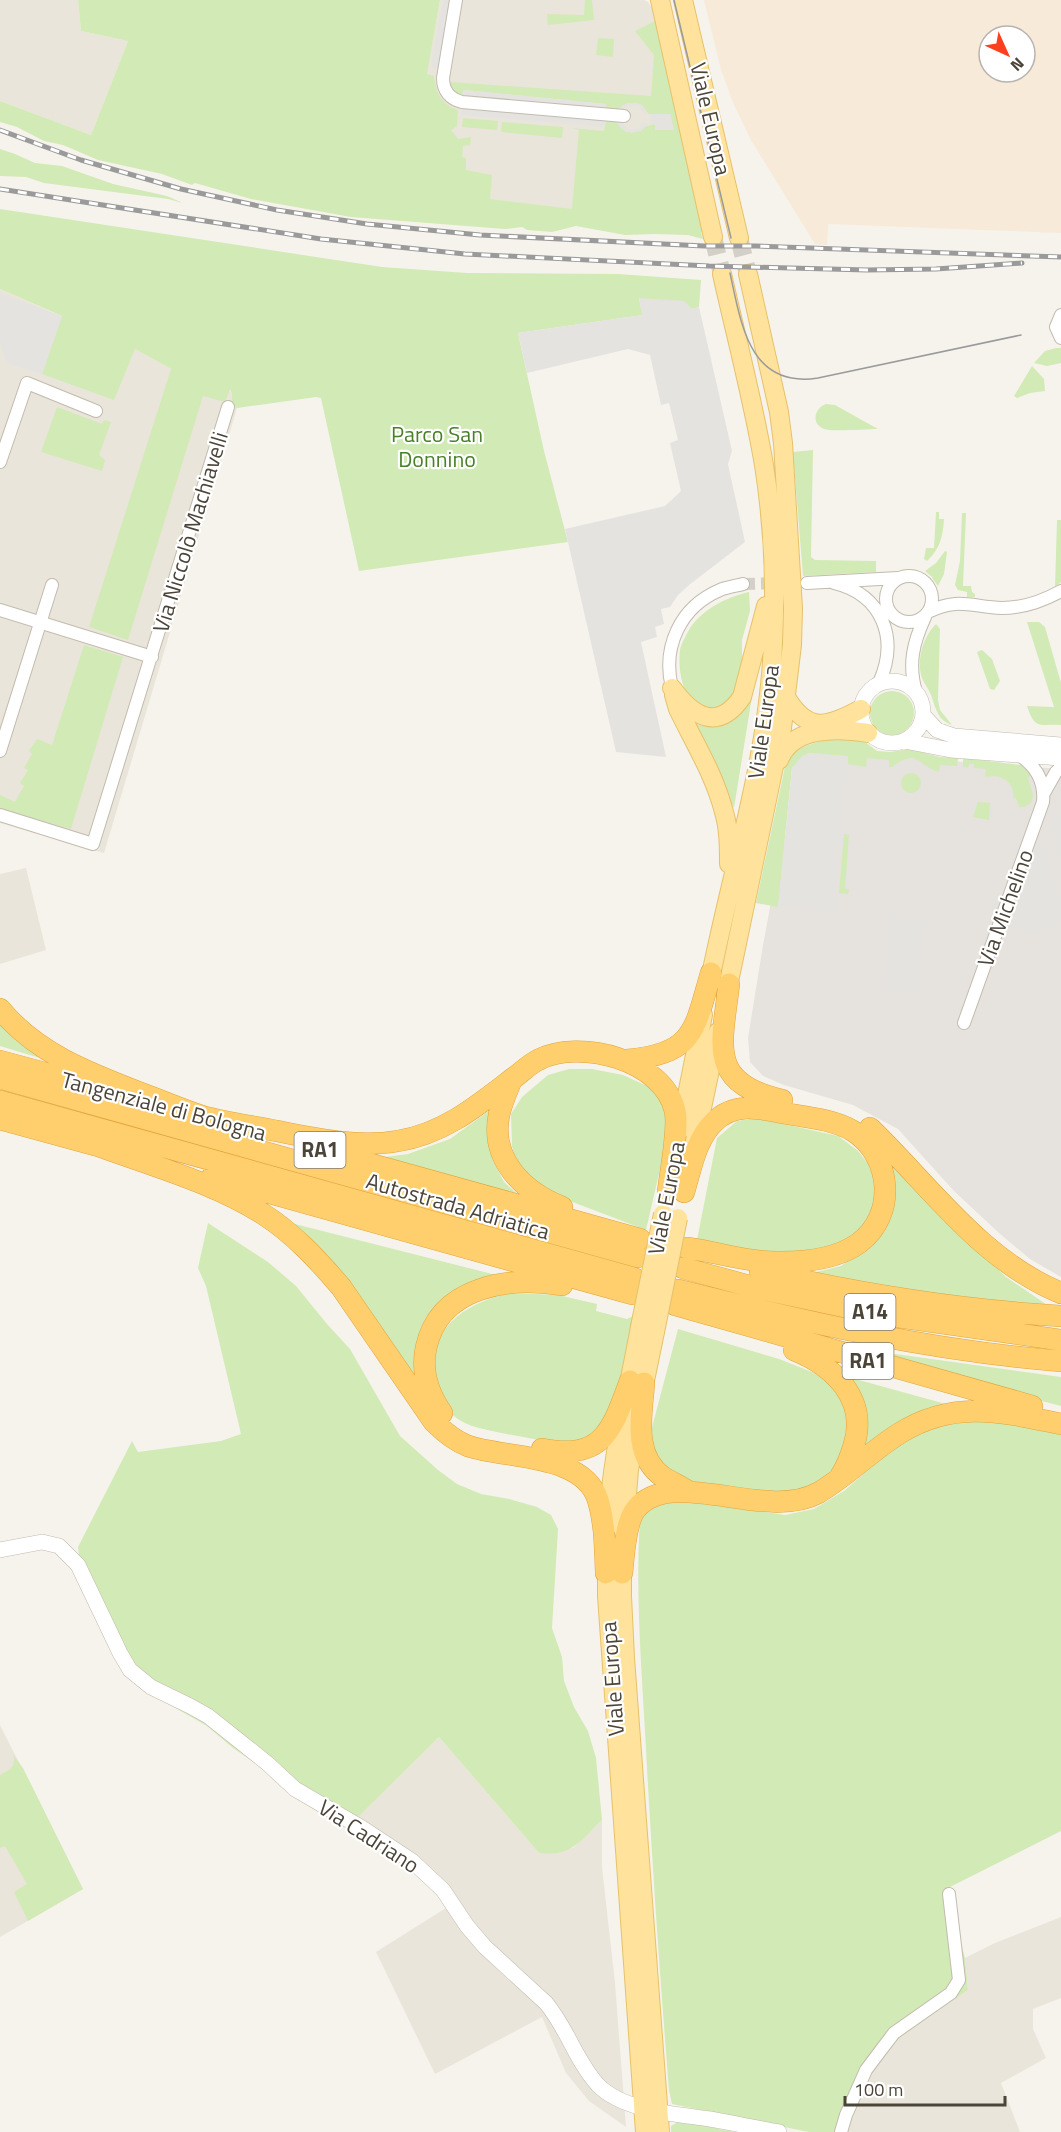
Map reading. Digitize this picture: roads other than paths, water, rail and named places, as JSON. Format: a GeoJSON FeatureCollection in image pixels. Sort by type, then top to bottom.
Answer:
{"type":"FeatureCollection","features":[{"type":"Feature","properties":{"kind":"highway"},"geometry":{"type":"LineString","coordinates":[[0,1009],[33,1041],[62,1060],[101,1078],[201,1116],[314,1138],[358,1143],[389,1143],[414,1138],[449,1124],[473,1109],[537,1060],[557,1054],[577,1052],[627,1060],[664,1053],[688,1037],[720,978]]}},
{"type":"Feature","properties":{"kind":"highway"},"geometry":{"type":"LineString","coordinates":[[720,978],[723,1055],[730,1073],[740,1083],[757,1094],[841,1112],[859,1119],[991,1251],[1027,1277],[1061,1293]]}},
{"type":"Feature","properties":{"kind":"highway","name":"Tangenziale di Bologna"},"geometry":{"type":"LineString","coordinates":[[0,1060],[201,1116],[639,1248]]}},
{"type":"Feature","properties":{"kind":"highway"},"geometry":{"type":"LineString","coordinates":[[627,1060],[656,1080],[667,1093],[675,1111],[676,1192]]}},
{"type":"Feature","properties":{"kind":"highway","name":"Autostrada Adriatica"},"geometry":{"type":"LineString","coordinates":[[0,1078],[639,1248]]}},
{"type":"Feature","properties":{"kind":"highway"},"geometry":{"type":"LineString","coordinates":[[512,1079],[502,1105],[498,1128],[502,1153],[514,1175],[542,1198],[639,1248]]}},
{"type":"Feature","properties":{"kind":"highway","name":"Autostrada Adriatica"},"geometry":{"type":"LineString","coordinates":[[0,1101],[632,1290]]}},
{"type":"Feature","properties":{"kind":"highway"},"geometry":{"type":"LineString","coordinates":[[676,1192],[708,1129],[714,1122],[728,1112],[750,1107],[826,1121],[854,1132],[872,1148],[884,1174],[883,1210],[872,1230],[859,1243],[834,1256],[799,1262],[685,1256]]}},
{"type":"Feature","properties":{"kind":"highway","name":"RA1"},"geometry":{"type":"LineString","coordinates":[[0,1119],[632,1290]]}},
{"type":"Feature","properties":{"kind":"highway"},"geometry":{"type":"LineString","coordinates":[[96,1145],[219,1191],[263,1214],[293,1237],[341,1287],[434,1422],[449,1435],[469,1446],[563,1466],[580,1476],[594,1490],[602,1514],[614,1573]]}},
{"type":"Feature","properties":{"kind":"highway"},"geometry":{"type":"LineString","coordinates":[[685,1256],[893,1299],[984,1311],[1061,1316]]}},
{"type":"Feature","properties":{"kind":"highway","name":"A14"},"geometry":{"type":"LineString","coordinates":[[685,1256],[789,1295],[878,1314],[1061,1340]]}},
{"type":"Feature","properties":{"kind":"highway"},"geometry":{"type":"LineString","coordinates":[[632,1290],[540,1282],[513,1282],[481,1289],[461,1297],[442,1313],[430,1333],[424,1356],[424,1367],[425,1378],[434,1401],[442,1413],[459,1427],[483,1437],[566,1453],[588,1448],[608,1433],[637,1382]]}},
{"type":"Feature","properties":{"kind":"highway"},"geometry":{"type":"LineString","coordinates":[[674,1300],[800,1352],[835,1374],[849,1392],[857,1422],[853,1450],[845,1470],[836,1481]]}},
{"type":"Feature","properties":{"kind":"highway","name":"RA1"},"geometry":{"type":"LineString","coordinates":[[674,1300],[1061,1414]]}},
{"type":"Feature","properties":{"kind":"highway","name":"A14"},"geometry":{"type":"LineString","coordinates":[[674,1300],[964,1349],[1056,1361]]}},
{"type":"Feature","properties":{"kind":"highway"},"geometry":{"type":"LineString","coordinates":[[637,1382],[641,1441],[644,1453],[656,1472],[689,1491]]}},
{"type":"Feature","properties":{"kind":"highway"},"geometry":{"type":"LineString","coordinates":[[614,1573],[636,1509],[652,1497],[662,1493],[689,1491],[751,1501],[781,1503],[809,1498],[901,1433],[933,1418],[954,1412],[980,1410],[1061,1424]]}},
{"type":"Feature","properties":{"kind":"main road","name":"Viale Europa"},"geometry":{"type":"LineString","coordinates":[[660,0],[713,237]]}},
{"type":"Feature","properties":{"kind":"main road","name":"Viale Europa"},"geometry":{"type":"LineString","coordinates":[[683,0],[739,238]]}},
{"type":"Feature","properties":{"kind":"main road","name":"Viale Europa"},"geometry":{"type":"LineString","coordinates":[[645,2132],[651,2109],[625,1658],[614,1573],[628,1479],[637,1382],[720,978],[728,895],[765,727],[773,643],[773,563],[768,493],[757,429],[722,274]]}},
{"type":"Feature","properties":{"kind":"main road","name":"Viale Europa"},"geometry":{"type":"LineString","coordinates":[[720,978],[748,894],[782,728],[792,645],[793,608],[786,468],[779,412],[748,274]]}},
{"type":"Feature","properties":{"kind":"main road"},"geometry":{"type":"LineString","coordinates":[[672,688],[684,702],[701,715],[719,716],[734,709],[742,697],[760,631],[773,563]]}},
{"type":"Feature","properties":{"kind":"main road"},"geometry":{"type":"LineString","coordinates":[[672,688],[678,709],[716,788],[724,812],[728,833],[728,895]]}},
{"type":"Feature","properties":{"kind":"main road"},"geometry":{"type":"LineString","coordinates":[[786,697],[801,717],[820,723],[837,722],[861,709]]}},
{"type":"Feature","properties":{"kind":"main road"},"geometry":{"type":"LineString","coordinates":[[748,894],[778,762],[787,745],[795,739],[832,730],[868,733]]}},
{"type":"Feature","properties":{"kind":"main road","name":"Viale Europa"},"geometry":{"type":"LineString","coordinates":[[651,2109],[660,2132]]}},
{"type":"Feature","properties":{"kind":"street"},"geometry":{"type":"LineString","coordinates":[[456,0],[443,84],[447,93],[454,99],[462,102],[624,116]]}},
{"type":"Feature","properties":{"kind":"street"},"geometry":{"type":"LineString","coordinates":[[1061,315],[1056,327],[1061,338]]}},
{"type":"Feature","properties":{"kind":"street"},"geometry":{"type":"LineString","coordinates":[[0,462],[27,384],[96,411]]}},
{"type":"Feature","properties":{"kind":"street","name":"Via Niccolò Machiavelli"},"geometry":{"type":"LineString","coordinates":[[0,815],[93,844],[228,407]]}},
{"type":"Feature","properties":{"kind":"street"},"geometry":{"type":"LineString","coordinates":[[807,583],[834,583],[906,576],[919,578],[940,599],[950,603],[1002,608],[1026,606],[1061,591]]}},
{"type":"Feature","properties":{"kind":"street"},"geometry":{"type":"LineString","coordinates":[[879,684],[886,668],[888,640],[888,611],[885,597],[887,589],[898,578]]}},
{"type":"Feature","properties":{"kind":"street"},"geometry":{"type":"LineString","coordinates":[[834,583],[848,586],[870,602],[885,628],[888,640]]}},
{"type":"Feature","properties":{"kind":"street"},"geometry":{"type":"LineString","coordinates":[[672,688],[668,662],[673,636],[682,622],[704,599],[720,590],[743,584]]}},
{"type":"Feature","properties":{"kind":"street"},"geometry":{"type":"LineString","coordinates":[[0,751],[52,585]]}},
{"type":"Feature","properties":{"kind":"street"},"geometry":{"type":"LineString","coordinates":[[904,741],[915,733],[923,715],[921,702],[912,679],[912,654],[917,632],[932,602],[930,590]]}},
{"type":"Feature","properties":{"kind":"street"},"geometry":{"type":"LineString","coordinates":[[888,611],[900,621],[915,622],[950,603]]}},
{"type":"Feature","properties":{"kind":"street","name":"Via Niccolò Machiavelli"},"geometry":{"type":"LineString","coordinates":[[0,610],[152,657]]}},
{"type":"Feature","properties":{"kind":"street"},"geometry":{"type":"LineString","coordinates":[[916,692],[897,681],[879,684],[867,693],[861,709],[862,722],[868,733],[885,742],[904,741],[951,750],[1061,758]]}},
{"type":"Feature","properties":{"kind":"street"},"geometry":{"type":"LineString","coordinates":[[923,715],[937,730],[954,736],[1061,745]]}},
{"type":"Feature","properties":{"kind":"street"},"geometry":{"type":"LineString","coordinates":[[1019,755],[1037,772],[1044,793]]}},
{"type":"Feature","properties":{"kind":"street","name":"Via Michelino"},"geometry":{"type":"LineString","coordinates":[[964,1023],[1043,802],[1044,793],[1061,767]]}},
{"type":"Feature","properties":{"kind":"street","name":"Via Cadriano"},"geometry":{"type":"LineString","coordinates":[[0,1551],[42,1542],[55,1544],[69,1554],[78,1565],[130,1670],[151,1687],[208,1716],[303,1794],[362,1828],[412,1861],[443,1890],[466,1926],[485,1947],[555,2013],[583,2065],[599,2086],[618,2100],[651,2109],[779,2132]]}},
{"type":"Feature","properties":{"kind":"street"},"geometry":{"type":"LineString","coordinates":[[841,2132],[866,2070],[894,2033],[951,1993],[959,1980],[949,1894]]}},
{"type":"Feature","properties":{"kind":"tunnel"},"geometry":{"type":"LineString","coordinates":[[713,237],[722,274]]}},
{"type":"Feature","properties":{"kind":"tunnel"},"geometry":{"type":"LineString","coordinates":[[739,238],[748,274]]}},
{"type":"Feature","properties":{"kind":"tunnel"},"geometry":{"type":"LineString","coordinates":[[743,584],[781,583]]}},
{"type":"Feature","properties":{"kind":"tram line"},"geometry":{"type":"LineString","coordinates":[[674,0],[731,238]]}},
{"type":"Feature","properties":{"kind":"tram line"},"geometry":{"type":"LineString","coordinates":[[730,273],[744,331],[752,348],[763,363],[777,373],[795,379],[818,378],[1021,335]]}},
{"type":"Feature","properties":{"kind":"railway"},"geometry":{"type":"LineString","coordinates":[[0,130],[81,160],[181,189],[277,210],[367,224],[480,235],[704,246],[1061,257]]}},
{"type":"Feature","properties":{"kind":"railway"},"geometry":{"type":"LineString","coordinates":[[0,189],[321,239],[465,254],[709,266],[867,270],[936,269],[1022,263]]}},
{"type":"Feature","properties":{"kind":"park label","name":"Parco San Donnino"},"geometry":{"type":"Point","coordinates":[437,446]}}]}
